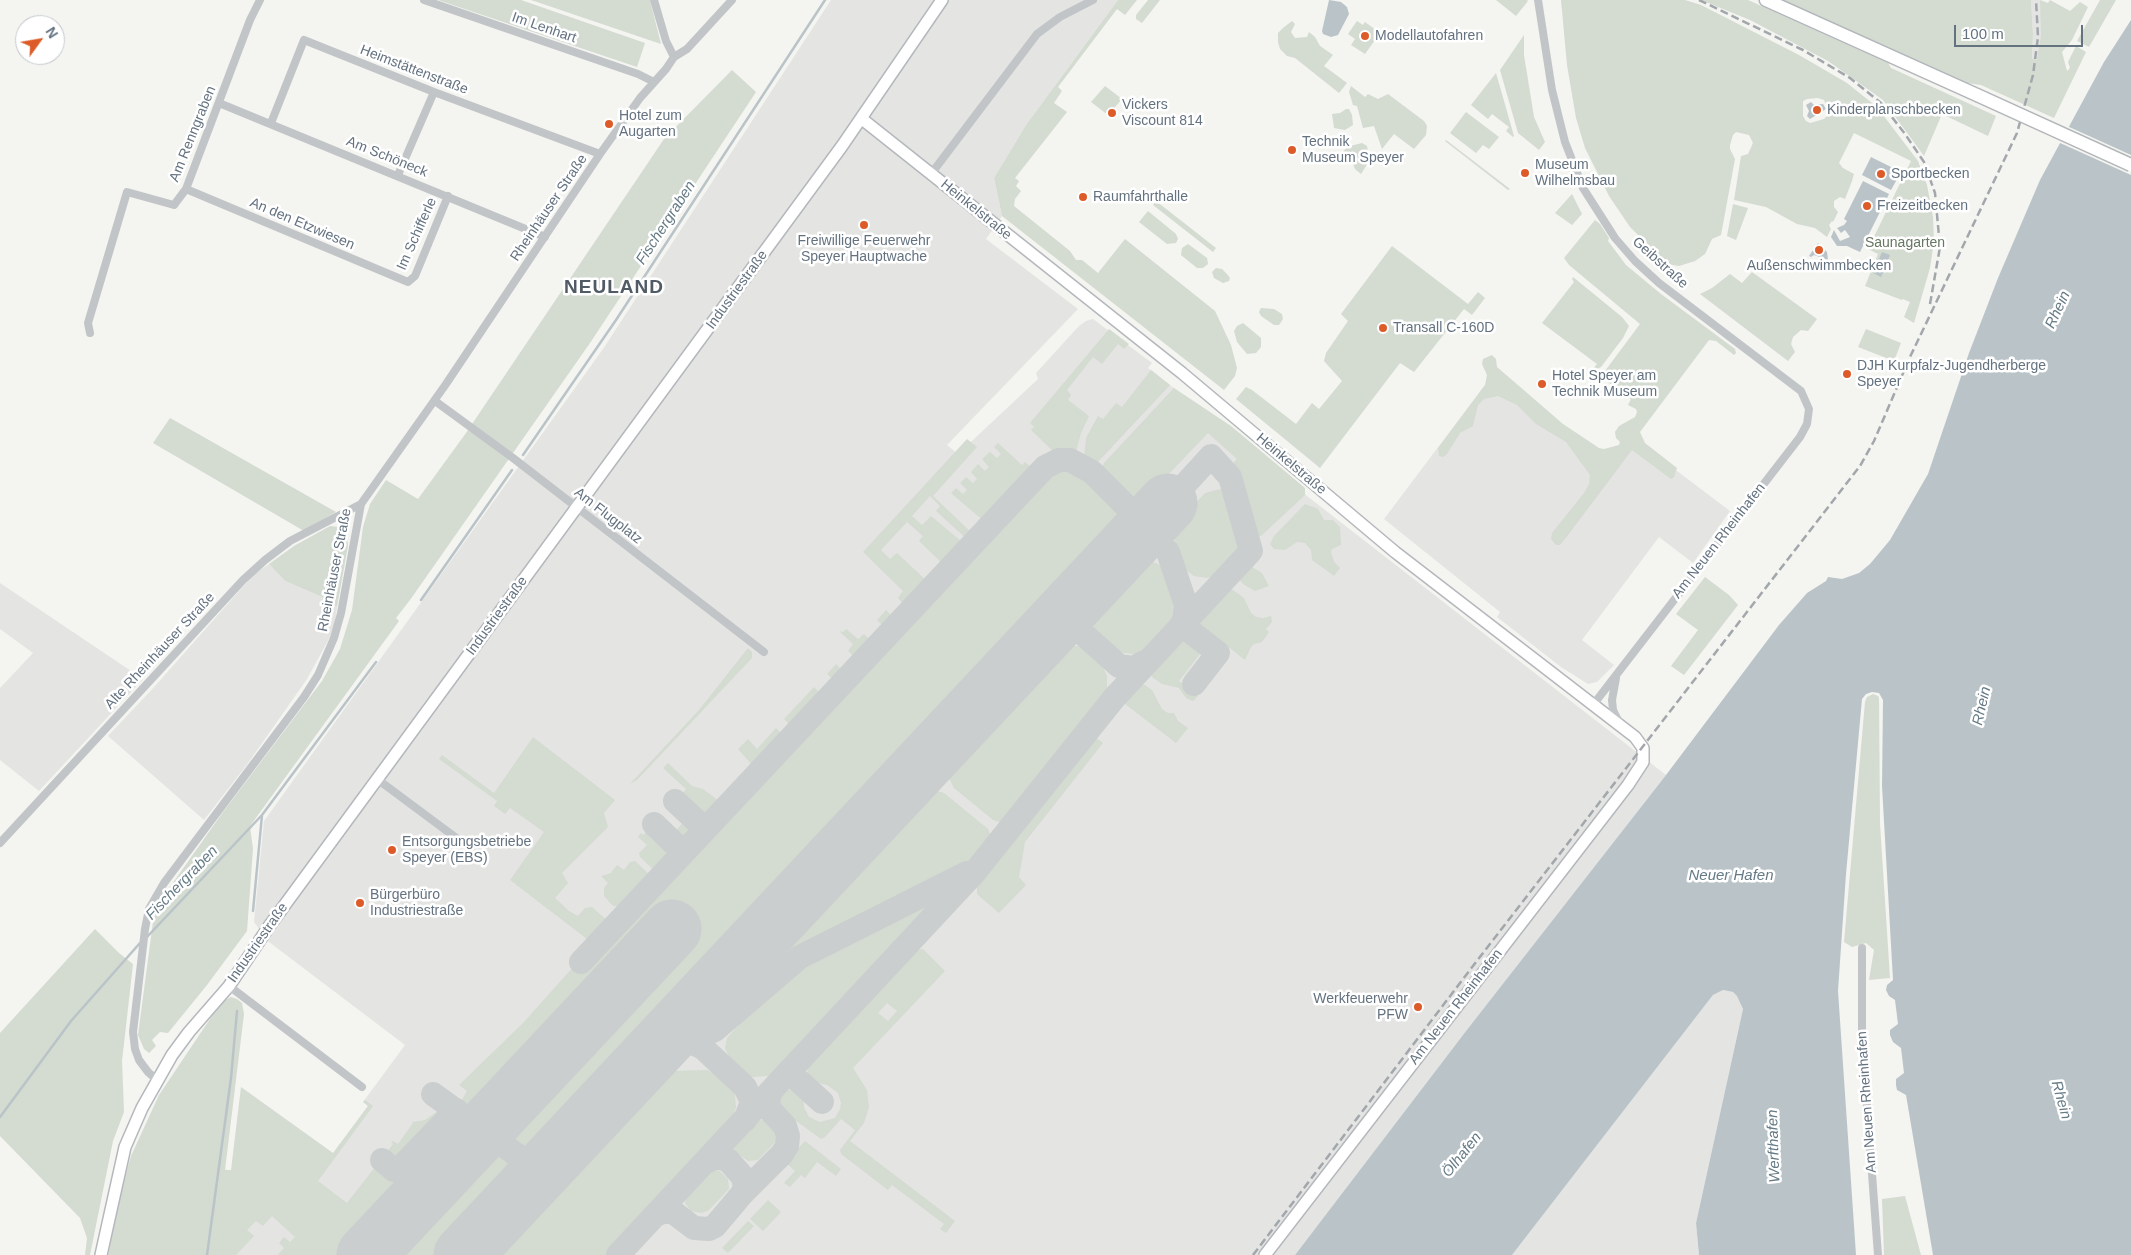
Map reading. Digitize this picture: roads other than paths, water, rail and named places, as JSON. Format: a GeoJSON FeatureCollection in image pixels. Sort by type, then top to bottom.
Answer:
{"type":"FeatureCollection","features":[{"type":"Feature","properties":{"kind":"main road"},"geometry":{"type":"LineString","coordinates":[[1766,0],[2131,165]]}},
{"type":"Feature","properties":{"kind":"street","name":"Am Renngraben"},"geometry":{"type":"LineString","coordinates":[[90,333],[88,323],[127,192],[174,206],[186,189],[250,20],[260,0]]}},
{"type":"Feature","properties":{"kind":"street","name":"Im Lenhart"},"geometry":{"type":"LineString","coordinates":[[424,0],[638,74],[654,82]]}},
{"type":"Feature","properties":{"kind":"street"},"geometry":{"type":"LineString","coordinates":[[654,0],[666,41],[674,57]]}},
{"type":"Feature","properties":{"kind":"street","name":"Rheinhäuser Straße"},"geometry":{"type":"LineString","coordinates":[[157,1080],[142,1066],[133,1041],[133,1023],[149,909],[164,883],[304,697],[318,675],[334,638],[342,613],[361,504],[435,401],[600,154],[674,57],[687,49],[732,0]]}},
{"type":"Feature","properties":{"kind":"street","name":"Industriestraße"},"geometry":{"type":"LineString","coordinates":[[101,1255],[125,1146],[157,1080],[189,1032],[229,986],[270,925],[862,119],[942,0]]}},
{"type":"Feature","properties":{"kind":"street","name":"Heinkelstraße"},"geometry":{"type":"LineString","coordinates":[[931,174],[1037,34],[1060,17],[1093,0]]}},
{"type":"Feature","properties":{"kind":"street","name":"Geibstraße"},"geometry":{"type":"LineString","coordinates":[[1540,2],[1552,90],[1565,142],[1583,188],[1615,238],[1635,261],[1659,283],[1801,391],[1809,404]]}},
{"type":"Feature","properties":{"kind":"street","name":"Heimstättenstraße"},"geometry":{"type":"LineString","coordinates":[[271,123],[304,40],[434,92],[600,154]]}},
{"type":"Feature","properties":{"kind":"street"},"geometry":{"type":"LineString","coordinates":[[398,175],[434,92]]}},
{"type":"Feature","properties":{"kind":"street","name":"Am Schöneck"},"geometry":{"type":"LineString","coordinates":[[219,103],[545,237]]}},
{"type":"Feature","properties":{"kind":"street","name":"Heinkelstraße"},"geometry":{"type":"LineString","coordinates":[[862,119],[1182,373],[1395,552],[1639,741],[1644,758]]}},
{"type":"Feature","properties":{"kind":"street","name":"An den Etzwiesen"},"geometry":{"type":"LineString","coordinates":[[186,189],[408,282]]}},
{"type":"Feature","properties":{"kind":"street","name":"Im Schifferle"},"geometry":{"type":"LineString","coordinates":[[408,282],[415,276],[448,196]]}},
{"type":"Feature","properties":{"kind":"street","name":"Am Flugplatz"},"geometry":{"type":"LineString","coordinates":[[435,401],[513,458],[764,652]]}},
{"type":"Feature","properties":{"kind":"street","name":"Am Neuen Rheinhafen"},"geometry":{"type":"LineString","coordinates":[[1593,705],[1800,437],[1809,414],[1809,404]]}},
{"type":"Feature","properties":{"kind":"street","name":"Alte Rheinhäuser Straße"},"geometry":{"type":"LineString","coordinates":[[0,843],[243,580],[290,541],[361,504]]}},
{"type":"Feature","properties":{"kind":"street","name":"Am Neuen Rheinhafen"},"geometry":{"type":"LineString","coordinates":[[1617,674],[1612,700],[1613,710],[1622,728]]}},
{"type":"Feature","properties":{"kind":"street","name":"Am Neuen Rheinhafen"},"geometry":{"type":"LineString","coordinates":[[1265,1255],[1641,767],[1644,758]]}},
{"type":"Feature","properties":{"kind":"street"},"geometry":{"type":"LineString","coordinates":[[377,779],[459,840]]}},
{"type":"Feature","properties":{"kind":"street","name":"Am Neuen Rheinhafen"},"geometry":{"type":"LineString","coordinates":[[1862,948],[1862,1038],[1878,1255]]}},
{"type":"Feature","properties":{"kind":"street"},"geometry":{"type":"LineString","coordinates":[[229,986],[362,1087]]}},
{"type":"Feature","properties":{"kind":"water"},"geometry":{"type":"Polygon","coordinates":[[[1329,0],[1341,2],[1347,7],[1349,14],[1338,35],[1331,37],[1323,34],[1322,31],[1329,0]]]}},
{"type":"Feature","properties":{"kind":"water"},"geometry":{"type":"Polygon","coordinates":[[[2131,20],[2131,1255],[1933,1255],[1906,1095],[1897,1090],[1896,1085],[1896,1079],[1904,1073],[1901,1048],[1893,1042],[1890,1035],[1890,1030],[1898,1024],[1895,1000],[1889,996],[1886,990],[1887,985],[1893,980],[1882,786],[1883,700],[1879,693],[1872,692],[1866,694],[1862,699],[1846,874],[1838,991],[1856,1255],[1699,1255],[1696,1223],[1743,1009],[1733,992],[1723,990],[1713,995],[1512,1255],[1295,1255],[1466,1031],[1666,775],[1779,625],[1807,593],[1826,581],[1828,577],[1842,579],[1859,573],[1870,564],[1890,540],[1928,474],[1969,353],[1998,278],[2040,180],[2104,62],[2131,20]]]}},
{"type":"Feature","properties":{"kind":"water","name":"Kinderplanschbecken"},"geometry":{"type":"Polygon","coordinates":[[[1811,102],[1814,105],[1823,104],[1826,109],[1810,119],[1807,116],[1809,111],[1806,105],[1811,102]]]}},
{"type":"Feature","properties":{"kind":"water","name":"Sportbecken"},"geometry":{"type":"Polygon","coordinates":[[[1871,157],[1901,172],[1891,190],[1862,175],[1871,157]]]}},
{"type":"Feature","properties":{"kind":"water","name":"Freizeitbecken"},"geometry":{"type":"Polygon","coordinates":[[[1863,181],[1889,194],[1860,252],[1847,246],[1837,246],[1831,237],[1834,230],[1840,241],[1850,237],[1845,230],[1841,233],[1837,228],[1844,225],[1847,221],[1844,219],[1863,181]]]}},
{"type":"Feature","properties":{"kind":"water","name":"Außenschwimmbecken"},"geometry":{"type":"Polygon","coordinates":[[[1818,243],[1827,252],[1828,260],[1814,255],[1809,256],[1818,243]]]}},
{"type":"Feature","properties":{"kind":"water"},"geometry":{"type":"Polygon","coordinates":[[[1882,252],[1890,255],[1881,277],[1873,273],[1882,252]]]}},
{"type":"Feature","properties":{"kind":"waterway","name":"Fischergraben"},"geometry":{"type":"LineString","coordinates":[[523,455],[616,320],[825,0]]}},
{"type":"Feature","properties":{"kind":"waterway","name":"Fischergraben"},"geometry":{"type":"LineString","coordinates":[[421,600],[512,470]]}},
{"type":"Feature","properties":{"kind":"waterway","name":"Fischergraben"},"geometry":{"type":"LineString","coordinates":[[146,938],[262,815],[376,662]]}},
{"type":"Feature","properties":{"kind":"waterway"},"geometry":{"type":"LineString","coordinates":[[253,911],[262,815]]}},
{"type":"Feature","properties":{"kind":"waterway","name":"Fischergraben"},"geometry":{"type":"LineString","coordinates":[[0,1117],[71,1021],[140,943]]}},
{"type":"Feature","properties":{"kind":"waterway"},"geometry":{"type":"LineString","coordinates":[[207,1255],[231,1078],[237,1011]]}},
{"type":"Feature","properties":{"kind":"railway"},"geometry":{"type":"LineString","coordinates":[[1699,0],[1803,50],[1850,78],[1881,103],[1905,134],[1924,162],[1935,193],[1940,247],[1930,304]]}},
{"type":"Feature","properties":{"kind":"railway"},"geometry":{"type":"LineString","coordinates":[[1253,1255],[1476,962],[1860,466],[1874,441],[1910,357],[2017,133],[2033,75],[2038,37],[2036,0]]}},
{"type":"Feature","properties":{"kind":"place","name":"Modellautofahren"},"geometry":{"type":"Point","coordinates":[1365,36]}},
{"type":"Feature","properties":{"kind":"place","name":"Kinderplanschbecken"},"geometry":{"type":"Point","coordinates":[1817,110]}},
{"type":"Feature","properties":{"kind":"place","name":"Vickers Viscount 814"},"geometry":{"type":"Point","coordinates":[1112,113]}},
{"type":"Feature","properties":{"kind":"place","name":"Hotel zum Augarten"},"geometry":{"type":"Point","coordinates":[609,124]}},
{"type":"Feature","properties":{"kind":"place","name":"Technik Museum Speyer"},"geometry":{"type":"Point","coordinates":[1292,150]}},
{"type":"Feature","properties":{"kind":"place","name":"Museum Wilhelmsbau"},"geometry":{"type":"Point","coordinates":[1525,173]}},
{"type":"Feature","properties":{"kind":"place","name":"Sportbecken"},"geometry":{"type":"Point","coordinates":[1881,174]}},
{"type":"Feature","properties":{"kind":"place","name":"Raumfahrthalle"},"geometry":{"type":"Point","coordinates":[1083,197]}},
{"type":"Feature","properties":{"kind":"place","name":"Freizeitbecken"},"geometry":{"type":"Point","coordinates":[1867,206]}},
{"type":"Feature","properties":{"kind":"place","name":"Freiwillige Feuerwehr Speyer Hauptwache"},"geometry":{"type":"Point","coordinates":[864,225]}},
{"type":"Feature","properties":{"kind":"place","name":"Außenschwimmbecken"},"geometry":{"type":"Point","coordinates":[1819,250]}},
{"type":"Feature","properties":{"kind":"place","name":"Transall C-160D"},"geometry":{"type":"Point","coordinates":[1383,328]}},
{"type":"Feature","properties":{"kind":"place","name":"DJH Kurpfalz-Jugendherberge Speyer"},"geometry":{"type":"Point","coordinates":[1847,374]}},
{"type":"Feature","properties":{"kind":"place","name":"Hotel Speyer am Technik Museum"},"geometry":{"type":"Point","coordinates":[1542,384]}},
{"type":"Feature","properties":{"kind":"place","name":"Entsorgungsbetriebe Speyer (EBS)"},"geometry":{"type":"Point","coordinates":[392,850]}},
{"type":"Feature","properties":{"kind":"place","name":"Bürgerbüro Industriestraße"},"geometry":{"type":"Point","coordinates":[360,903]}},
{"type":"Feature","properties":{"kind":"place","name":"Werkfeuerwehr PFW"},"geometry":{"type":"Point","coordinates":[1418,1007]}},
{"type":"Feature","properties":{"kind":"district","name":"NEULAND"},"geometry":{"type":"Point","coordinates":[614,288]}},
{"type":"Feature","properties":{"kind":"park label","name":"Saunagarten"},"geometry":{"type":"Point","coordinates":[1905,243]}},
{"type":"Feature","properties":{"kind":"water label","name":"Rhein"},"geometry":{"type":"Point","coordinates":[2058,310]}},
{"type":"Feature","properties":{"kind":"water label","name":"Rhein"},"geometry":{"type":"Point","coordinates":[1982,706]}},
{"type":"Feature","properties":{"kind":"water label","name":"Neuer Hafen"},"geometry":{"type":"Point","coordinates":[1731,876]}},
{"type":"Feature","properties":{"kind":"water label","name":"Rhein"},"geometry":{"type":"Point","coordinates":[2061,1100]}},
{"type":"Feature","properties":{"kind":"water label","name":"Werfthafen"},"geometry":{"type":"Point","coordinates":[1774,1146]}},
{"type":"Feature","properties":{"kind":"water label","name":"Ölhafen"},"geometry":{"type":"Point","coordinates":[1462,1155]}}]}
